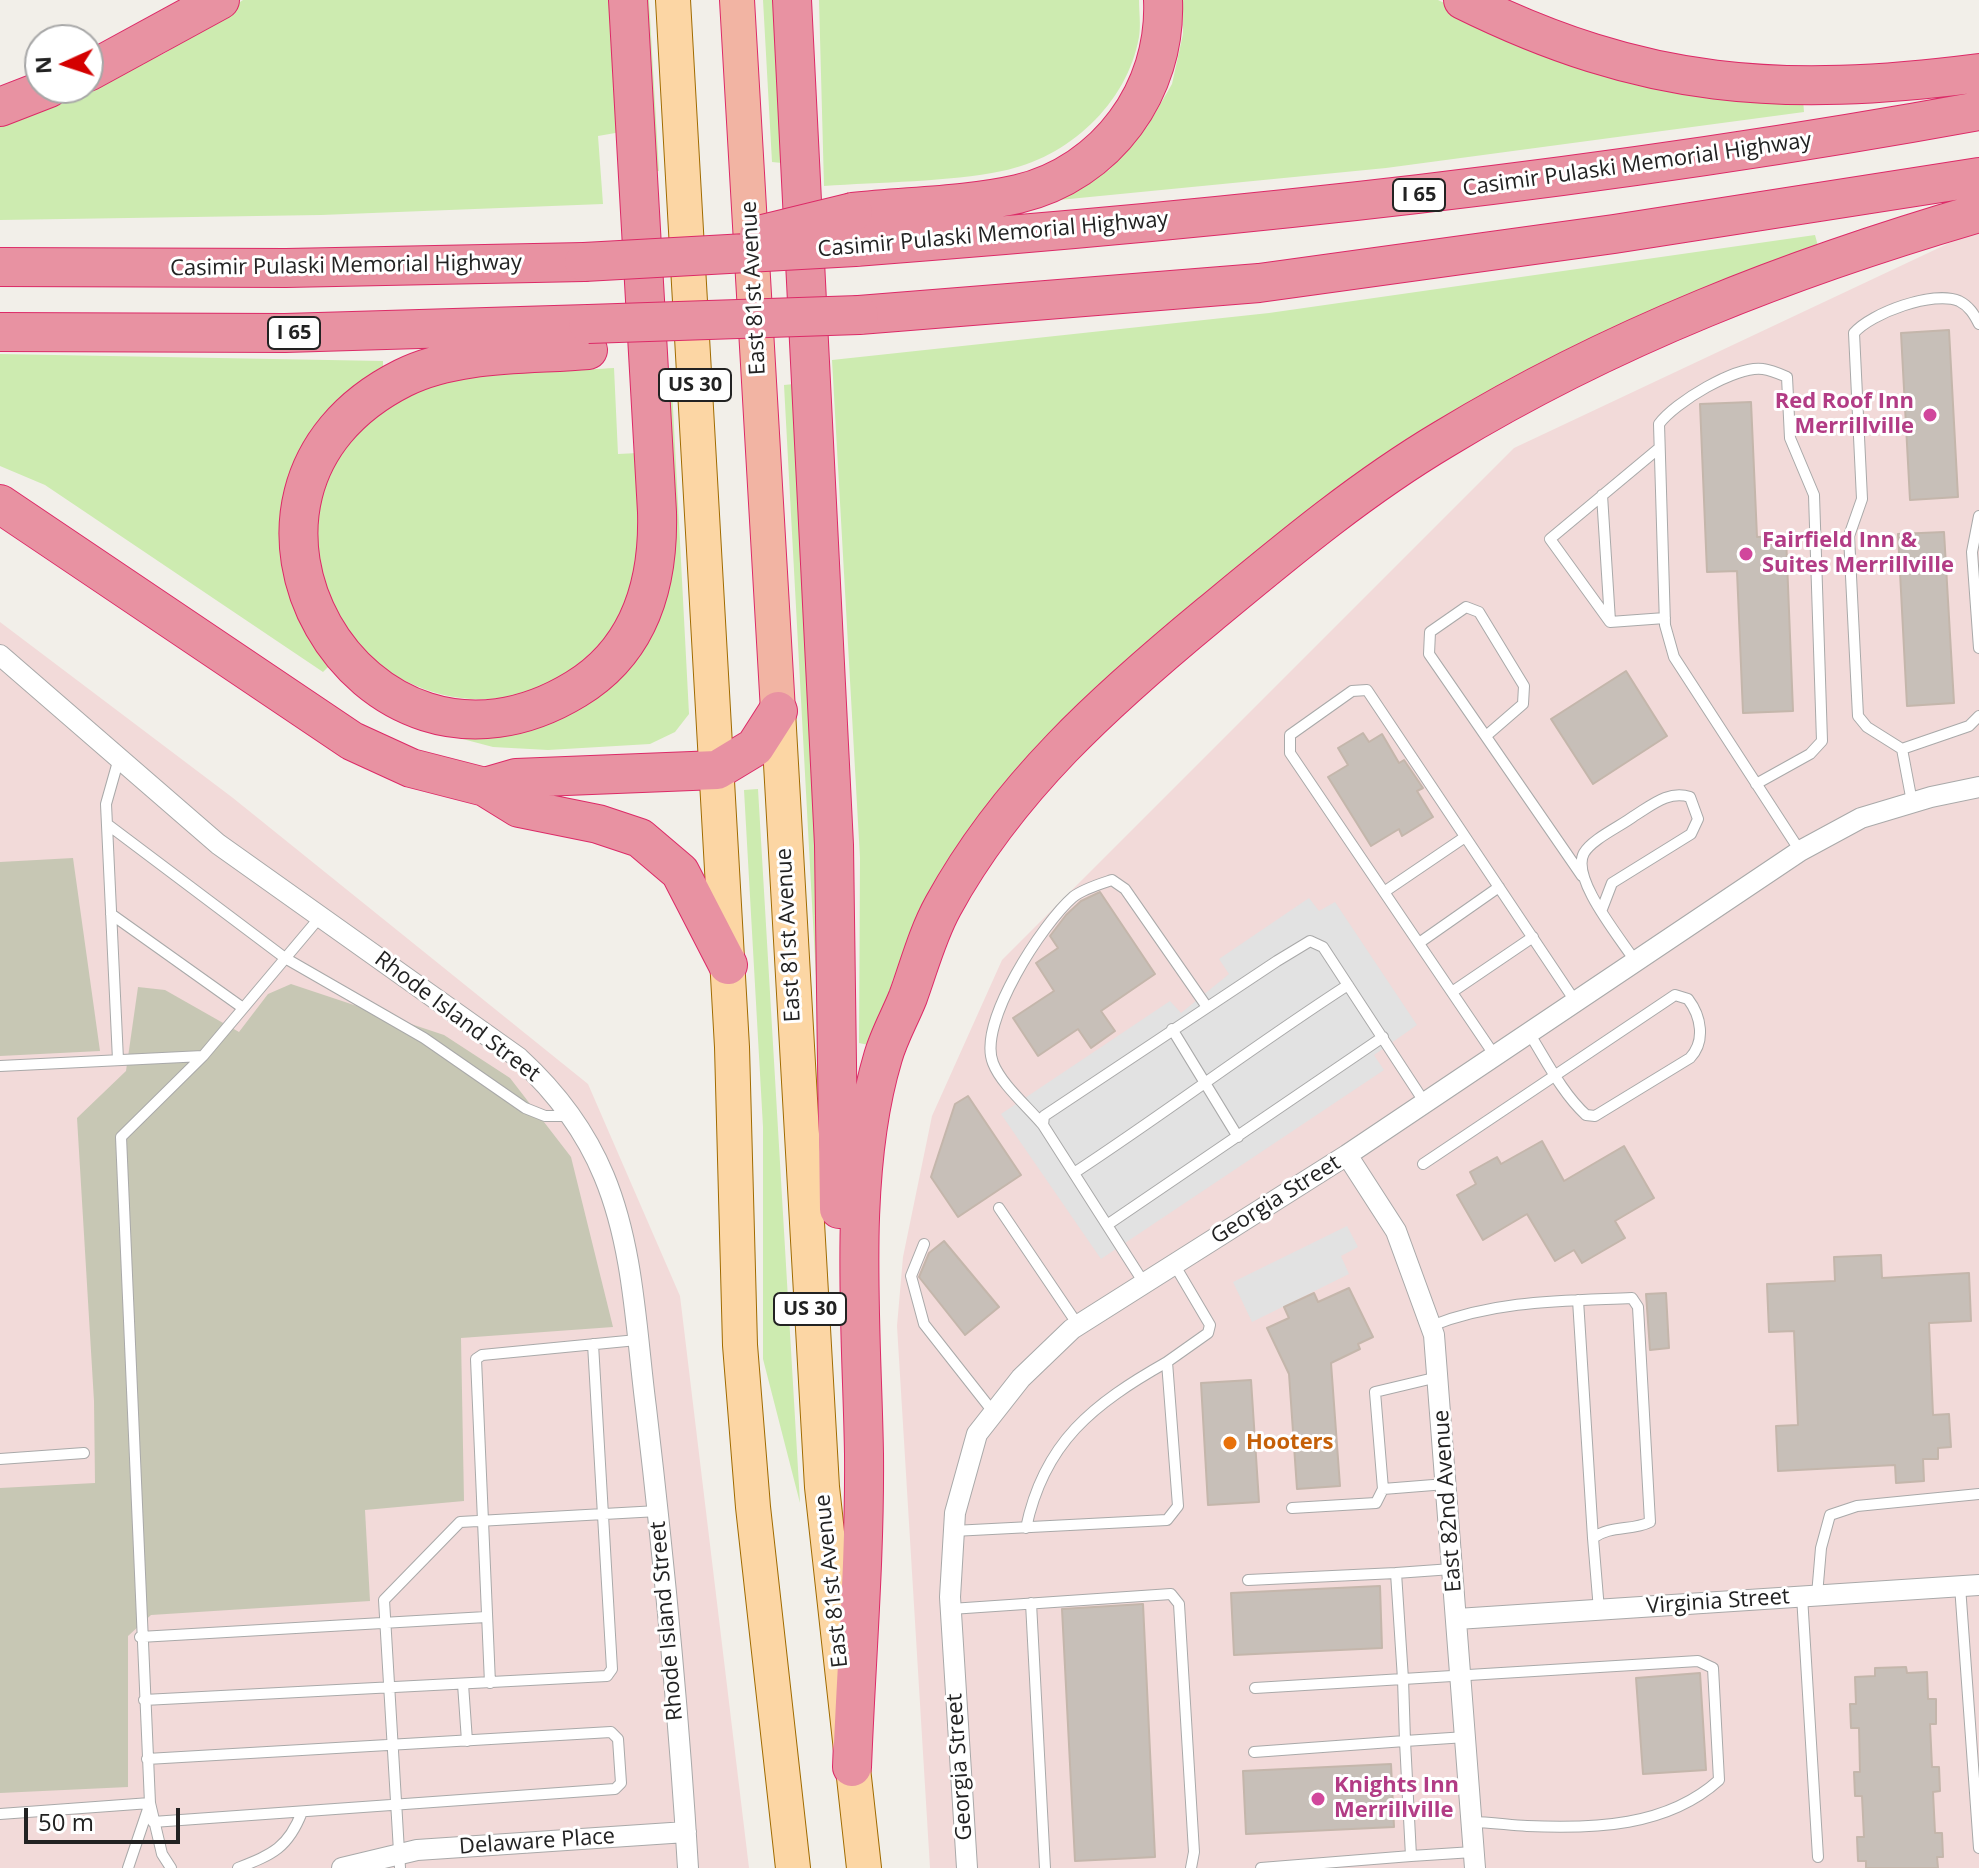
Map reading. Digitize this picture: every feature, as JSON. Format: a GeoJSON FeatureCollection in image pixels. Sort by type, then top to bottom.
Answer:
{"type":"FeatureCollection","features":[{"type":"Feature","properties":{"kind":"highway"},"geometry":{"type":"LineString","coordinates":[[104,63],[220,0]]}},
{"type":"Feature","properties":{"kind":"highway"},"geometry":{"type":"LineString","coordinates":[[588,337],[439,365],[405,377],[372,396],[329,438],[311,473],[301,507],[299,537],[304,584],[319,623],[335,649],[378,688],[401,702],[453,717],[510,715],[538,708],[589,681],[634,631],[647,604],[658,547],[657,512],[628,0]]}},
{"type":"Feature","properties":{"kind":"highway","name":"East 81st Avenue"},"geometry":{"type":"LineString","coordinates":[[737,0],[778,711]]}},
{"type":"Feature","properties":{"kind":"highway"},"geometry":{"type":"LineString","coordinates":[[792,0],[834,860],[842,1266],[845,1318],[860,1386]]}},
{"type":"Feature","properties":{"kind":"highway"},"geometry":{"type":"LineString","coordinates":[[854,230],[1017,194],[1072,173],[1118,133],[1141,100],[1158,62],[1164,24],[1163,0]]}},
{"type":"Feature","properties":{"kind":"highway"},"geometry":{"type":"LineString","coordinates":[[1463,0],[1524,29],[1603,57],[1714,81],[1833,88],[1979,73]]}},
{"type":"Feature","properties":{"kind":"highway"},"geometry":{"type":"LineString","coordinates":[[0,107],[24,98]]}},
{"type":"Feature","properties":{"kind":"highway","name":"Casimir Pulaski Memorial Highway"},"geometry":{"type":"LineString","coordinates":[[0,267],[286,268],[663,259],[854,230],[1416,195],[1788,146],[1979,111]]}},
{"type":"Feature","properties":{"kind":"highway","name":"I 65"},"geometry":{"type":"LineString","coordinates":[[0,332],[588,337],[697,319],[859,315],[1259,283],[1614,234],[1979,177]]}},
{"type":"Feature","properties":{"kind":"highway"},"geometry":{"type":"LineString","coordinates":[[852,1767],[863,1467],[860,1386],[862,1182],[867,1134],[883,1054],[942,908],[997,820],[1031,778],[1114,694],[1286,552],[1444,439],[1631,337],[1677,317],[1877,243],[1979,213]]}},
{"type":"Feature","properties":{"kind":"highway"},"geometry":{"type":"LineString","coordinates":[[0,504],[352,741],[420,771],[485,787],[519,808],[613,828],[654,847],[680,872],[691,888],[728,965]]}},
{"type":"Feature","properties":{"kind":"highway"},"geometry":{"type":"LineString","coordinates":[[485,787],[516,778],[717,770],[755,747],[778,711]]}},
{"type":"Feature","properties":{"kind":"main road","name":"US 30"},"geometry":{"type":"LineString","coordinates":[[673,0],[736,1118],[740,1345],[753,1507],[793,1868]]}},
{"type":"Feature","properties":{"kind":"main road","name":"East 81st Avenue"},"geometry":{"type":"LineString","coordinates":[[778,711],[816,1406],[829,1568],[864,1868]]}},
{"type":"Feature","properties":{"kind":"street","name":"Rhode Island Street"},"geometry":{"type":"LineString","coordinates":[[0,655],[218,844],[519,1058],[555,1094],[571,1116],[604,1176],[621,1228],[658,1511],[688,1868]]}},
{"type":"Feature","properties":{"kind":"street","name":"Georgia Street"},"geometry":{"type":"LineString","coordinates":[[967,1868],[951,1609],[953,1531],[977,1434],[1021,1378],[1078,1325],[1347,1155],[1800,851],[1861,818],[1912,802],[1979,787]]}},
{"type":"Feature","properties":{"kind":"street","name":"East 82nd Avenue"},"geometry":{"type":"LineString","coordinates":[[1347,1155],[1396,1231],[1431,1326],[1438,1377],[1474,1860]]}},
{"type":"Feature","properties":{"kind":"street","name":"Virginia Street"},"geometry":{"type":"LineString","coordinates":[[1457,1619],[1970,1585]]}},
{"type":"Feature","properties":{"kind":"street","name":"Delaware Place"},"geometry":{"type":"LineString","coordinates":[[342,1868],[686,1832]]}},
{"type":"Feature","properties":{"kind":"lane"},"geometry":{"type":"LineString","coordinates":[[1912,802],[1902,749],[1867,727],[1858,716],[1849,536],[1862,499],[1854,333],[1884,311],[1926,301],[1956,300],[1972,310],[1979,324]]}},
{"type":"Feature","properties":{"kind":"lane"},"geometry":{"type":"LineString","coordinates":[[1756,784],[1810,754],[1822,741],[1814,495],[1790,438],[1787,377],[1761,368],[1730,375],[1668,412],[1659,424],[1665,618],[1674,657],[1756,784],[1800,851]]}},
{"type":"Feature","properties":{"kind":"lane"},"geometry":{"type":"LineString","coordinates":[[1610,622],[1550,539],[1658,449]]}},
{"type":"Feature","properties":{"kind":"lane"},"geometry":{"type":"LineString","coordinates":[[1602,495],[1610,622]]}},
{"type":"Feature","properties":{"kind":"lane"},"geometry":{"type":"LineString","coordinates":[[1979,516],[1972,552],[1979,648]]}},
{"type":"Feature","properties":{"kind":"lane"},"geometry":{"type":"LineString","coordinates":[[1486,736],[1523,704],[1524,686],[1479,612],[1466,607],[1430,632],[1429,654],[1582,876],[1635,961]]}},
{"type":"Feature","properties":{"kind":"lane"},"geometry":{"type":"LineString","coordinates":[[1610,622],[1665,618]]}},
{"type":"Feature","properties":{"kind":"lane"},"geometry":{"type":"LineString","coordinates":[[1495,1056],[1288,745],[1290,735],[1352,691],[1367,690],[1575,1001]]}},
{"type":"Feature","properties":{"kind":"lane"},"geometry":{"type":"LineString","coordinates":[[1902,749],[1969,726],[1979,716]]}},
{"type":"Feature","properties":{"kind":"lane"},"geometry":{"type":"LineString","coordinates":[[118,1060],[106,804],[119,758]]}},
{"type":"Feature","properties":{"kind":"lane"},"geometry":{"type":"LineString","coordinates":[[1582,876],[1585,851],[1659,800],[1679,793],[1690,797],[1698,819],[1691,834],[1612,883],[1602,909]]}},
{"type":"Feature","properties":{"kind":"lane"},"geometry":{"type":"LineString","coordinates":[[107,824],[285,958],[424,1038],[525,1108],[545,1116],[571,1116]]}},
{"type":"Feature","properties":{"kind":"lane"},"geometry":{"type":"LineString","coordinates":[[1384,892],[1465,837]]}},
{"type":"Feature","properties":{"kind":"lane"},"geometry":{"type":"LineString","coordinates":[[1144,1283],[1043,1125],[993,1065],[989,1046],[1018,971],[1046,923],[1076,894],[1112,880],[1125,889],[1207,1007]]}},
{"type":"Feature","properties":{"kind":"lane"},"geometry":{"type":"LineString","coordinates":[[1419,943],[1499,887]]}},
{"type":"Feature","properties":{"kind":"lane"},"geometry":{"type":"LineString","coordinates":[[111,914],[243,1008]]}},
{"type":"Feature","properties":{"kind":"lane"},"geometry":{"type":"LineString","coordinates":[[171,1868],[162,1854],[150,1803],[140,1637],[121,1137],[203,1056],[320,917]]}},
{"type":"Feature","properties":{"kind":"lane"},"geometry":{"type":"LineString","coordinates":[[1452,992],[1533,937]]}},
{"type":"Feature","properties":{"kind":"lane"},"geometry":{"type":"LineString","coordinates":[[1043,1125],[1044,1116],[1062,1102],[1310,941],[1323,947],[1425,1103]]}},
{"type":"Feature","properties":{"kind":"lane"},"geometry":{"type":"LineString","coordinates":[[1074,1173],[1207,1083],[1242,1054],[1348,985]]}},
{"type":"Feature","properties":{"kind":"lane"},"geometry":{"type":"LineString","coordinates":[[1423,1164],[1555,1073],[1675,995],[1688,999],[1699,1014],[1696,1052],[1690,1058],[1607,1111],[1586,1115],[1555,1073],[1529,1033]]}},
{"type":"Feature","properties":{"kind":"lane"},"geometry":{"type":"LineString","coordinates":[[1172,1029],[1238,1137]]}},
{"type":"Feature","properties":{"kind":"lane"},"geometry":{"type":"LineString","coordinates":[[1107,1225],[1383,1037]]}},
{"type":"Feature","properties":{"kind":"lane"},"geometry":{"type":"LineString","coordinates":[[0,1066],[203,1056]]}},
{"type":"Feature","properties":{"kind":"lane"},"geometry":{"type":"LineString","coordinates":[[999,1208],[1078,1325]]}},
{"type":"Feature","properties":{"kind":"lane"},"geometry":{"type":"LineString","coordinates":[[924,1244],[911,1276],[924,1324],[994,1413]]}},
{"type":"Feature","properties":{"kind":"lane"},"geometry":{"type":"LineString","coordinates":[[1026,1528],[1034,1489],[1062,1444],[1094,1410],[1208,1333],[1210,1325],[1174,1264]]}},
{"type":"Feature","properties":{"kind":"lane"},"geometry":{"type":"LineString","coordinates":[[1431,1326],[1455,1316],[1514,1303],[1632,1298],[1638,1307],[1650,1522],[1640,1527],[1603,1531],[1593,1538]]}},
{"type":"Feature","properties":{"kind":"lane"},"geometry":{"type":"LineString","coordinates":[[1578,1300],[1599,1610]]}},
{"type":"Feature","properties":{"kind":"lane"},"geometry":{"type":"LineString","coordinates":[[490,1683],[476,1359],[482,1355],[637,1340]]}},
{"type":"Feature","properties":{"kind":"lane"},"geometry":{"type":"LineString","coordinates":[[144,1700],[603,1678],[612,1669],[593,1344]]}},
{"type":"Feature","properties":{"kind":"lane"},"geometry":{"type":"LineString","coordinates":[[953,1531],[1167,1520],[1178,1506],[1167,1362]]}},
{"type":"Feature","properties":{"kind":"lane"},"geometry":{"type":"LineString","coordinates":[[1292,1508],[1376,1503],[1383,1489],[1375,1392],[1438,1377]]}},
{"type":"Feature","properties":{"kind":"lane"},"geometry":{"type":"LineString","coordinates":[[0,1459],[84,1453]]}},
{"type":"Feature","properties":{"kind":"lane"},"geometry":{"type":"LineString","coordinates":[[1383,1489],[1446,1484]]}},
{"type":"Feature","properties":{"kind":"lane"},"geometry":{"type":"LineString","coordinates":[[1818,1857],[1810,1596],[1830,1515],[1857,1506],[1979,1494]]}},
{"type":"Feature","properties":{"kind":"lane"},"geometry":{"type":"LineString","coordinates":[[400,1860],[384,1600],[460,1522],[658,1511]]}},
{"type":"Feature","properties":{"kind":"lane"},"geometry":{"type":"LineString","coordinates":[[1248,1580],[1452,1569]]}},
{"type":"Feature","properties":{"kind":"lane"},"geometry":{"type":"LineString","coordinates":[[1396,1573],[1411,1856]]}},
{"type":"Feature","properties":{"kind":"lane"},"geometry":{"type":"LineString","coordinates":[[1970,1585],[1979,1848]]}},
{"type":"Feature","properties":{"kind":"lane"},"geometry":{"type":"LineString","coordinates":[[951,1609],[1171,1594],[1179,1604],[1194,1852],[1191,1868]]}},
{"type":"Feature","properties":{"kind":"lane"},"geometry":{"type":"LineString","coordinates":[[1031,1603],[1045,1868]]}},
{"type":"Feature","properties":{"kind":"lane"},"geometry":{"type":"LineString","coordinates":[[140,1637],[486,1617]]}},
{"type":"Feature","properties":{"kind":"lane"},"geometry":{"type":"LineString","coordinates":[[1255,1688],[1682,1661],[1698,1661],[1713,1668],[1719,1780],[1711,1787],[1661,1814],[1633,1823],[1525,1826],[1471,1822]]}},
{"type":"Feature","properties":{"kind":"lane"},"geometry":{"type":"LineString","coordinates":[[463,1684],[467,1741]]}},
{"type":"Feature","properties":{"kind":"lane"},"geometry":{"type":"LineString","coordinates":[[147,1759],[611,1732],[618,1739],[621,1783],[615,1789],[153,1822]]}},
{"type":"Feature","properties":{"kind":"lane"},"geometry":{"type":"LineString","coordinates":[[1254,1752],[1466,1737]]}},
{"type":"Feature","properties":{"kind":"lane"},"geometry":{"type":"LineString","coordinates":[[0,1814],[150,1803]]}},
{"type":"Feature","properties":{"kind":"lane"},"geometry":{"type":"LineString","coordinates":[[128,1868],[150,1803]]}},
{"type":"Feature","properties":{"kind":"lane"},"geometry":{"type":"LineString","coordinates":[[238,1868],[269,1855],[292,1838],[302,1812]]}},
{"type":"Feature","properties":{"kind":"lane"},"geometry":{"type":"LineString","coordinates":[[1261,1868],[1411,1856],[1474,1860]]}},
{"type":"Feature","properties":{"kind":"shaded area"},"geometry":{"type":"Polygon","coordinates":[[[1979,229],[1979,1868],[930,1868],[897,1326],[903,1257],[932,1116],[1002,960],[1514,448],[1979,229]]]}},
{"type":"Feature","properties":{"kind":"shaded area"},"geometry":{"type":"Polygon","coordinates":[[[0,622],[233,798],[588,1084],[680,1296],[749,1868],[0,1868],[0,622]]]}},
{"type":"Feature","properties":{"kind":"shaded area"},"geometry":{"type":"Polygon","coordinates":[[[73,858],[100,1051],[0,1056],[0,862],[73,858]]]}},
{"type":"Feature","properties":{"kind":"shaded area"},"geometry":{"type":"Polygon","coordinates":[[[1309,898],[1319,911],[1335,902],[1417,1025],[1374,1055],[1384,1070],[1101,1259],[1001,1114],[1170,1001],[1181,1013],[1229,974],[1219,959],[1309,898]]]}},
{"type":"Feature","properties":{"kind":"shaded area"},"geometry":{"type":"Polygon","coordinates":[[[291,984],[444,1035],[510,1078],[571,1157],[613,1327],[461,1338],[464,1501],[365,1510],[370,1601],[151,1615],[128,1636],[128,1787],[0,1793],[0,1488],[95,1483],[94,1401],[77,1118],[126,1071],[138,987],[165,990],[239,1032],[268,994],[291,984]]]}},
{"type":"Feature","properties":{"kind":"shaded area"},"geometry":{"type":"Polygon","coordinates":[[[1347,1226],[1358,1247],[1341,1256],[1349,1274],[1252,1322],[1233,1282],[1347,1226]]]}},
{"type":"Feature","properties":{"kind":"green space"},"geometry":{"type":"Polygon","coordinates":[[[243,0],[614,0],[621,132],[598,136],[603,204],[321,215],[0,220],[0,122],[54,104],[104,104],[104,81],[165,53],[243,0]]]}},
{"type":"Feature","properties":{"kind":"green space"},"geometry":{"type":"Polygon","coordinates":[[[639,0],[649,0],[659,171],[649,172],[639,0]]]}},
{"type":"Feature","properties":{"kind":"green space"},"geometry":{"type":"Polygon","coordinates":[[[763,0],[775,0],[782,163],[772,162],[763,0]]]}},
{"type":"Feature","properties":{"kind":"green space"},"geometry":{"type":"Polygon","coordinates":[[[819,0],[1139,0],[1140,32],[1122,84],[1108,105],[1071,141],[1050,154],[1026,164],[981,175],[824,186],[819,0]]]}},
{"type":"Feature","properties":{"kind":"green space"},"geometry":{"type":"Polygon","coordinates":[[[1183,0],[1438,0],[1518,39],[1803,99],[1804,112],[1386,168],[1059,200],[1109,170],[1147,127],[1172,84],[1183,34],[1183,0]]]}},
{"type":"Feature","properties":{"kind":"green space"},"geometry":{"type":"Polygon","coordinates":[[[1815,235],[1818,246],[1332,494],[943,883],[893,979],[873,1046],[859,1043],[860,858],[832,360],[1269,313],[1815,235]]]}},
{"type":"Feature","properties":{"kind":"green space"},"geometry":{"type":"Polygon","coordinates":[[[0,354],[383,361],[383,370],[342,402],[298,604],[311,642],[330,665],[323,672],[45,485],[0,466],[0,354]]]}},
{"type":"Feature","properties":{"kind":"green space"},"geometry":{"type":"Polygon","coordinates":[[[614,368],[618,454],[638,453],[641,522],[639,557],[632,591],[611,631],[579,663],[531,691],[480,699],[431,691],[386,669],[349,635],[324,592],[315,542],[325,488],[337,460],[363,423],[399,396],[445,381],[533,371],[614,368]]]}},
{"type":"Feature","properties":{"kind":"green space"},"geometry":{"type":"Polygon","coordinates":[[[794,384],[821,877],[817,996],[784,385],[794,384]]]}},
{"type":"Feature","properties":{"kind":"green space"},"geometry":{"type":"Polygon","coordinates":[[[661,389],[672,389],[689,714],[675,732],[650,744],[548,750],[493,747],[436,732],[487,734],[530,727],[587,702],[621,667],[661,389]]]}},
{"type":"Feature","properties":{"kind":"green space"},"geometry":{"type":"Polygon","coordinates":[[[758,789],[800,1503],[763,1359],[763,1127],[744,790],[758,789]]]}},
{"type":"Feature","properties":{"kind":"building","name":"Red Roof Inn Merrillville"},"geometry":{"type":"Polygon","coordinates":[[[1949,330],[1958,497],[1910,500],[1901,333],[1949,330]]]}},
{"type":"Feature","properties":{"kind":"building","name":"Fairfield Inn & Suites Merrillville"},"geometry":{"type":"Polygon","coordinates":[[[1751,402],[1757,537],[1786,536],[1793,711],[1743,713],[1737,571],[1707,572],[1700,404],[1751,402]]]}},
{"type":"Feature","properties":{"kind":"building"},"geometry":{"type":"Polygon","coordinates":[[[1944,532],[1954,703],[1907,706],[1898,534],[1944,532]]]}},
{"type":"Feature","properties":{"kind":"building"},"geometry":{"type":"Polygon","coordinates":[[[1626,671],[1667,736],[1593,784],[1551,719],[1626,671]]]}},
{"type":"Feature","properties":{"kind":"building"},"geometry":{"type":"Polygon","coordinates":[[[1363,733],[1369,742],[1382,734],[1399,763],[1404,760],[1423,788],[1417,791],[1433,817],[1402,836],[1399,829],[1371,846],[1328,777],[1348,765],[1338,748],[1363,733]]]}},
{"type":"Feature","properties":{"kind":"building"},"geometry":{"type":"Polygon","coordinates":[[[1100,892],[1155,974],[1101,1011],[1115,1031],[1091,1048],[1078,1029],[1038,1056],[1013,1018],[1054,991],[1036,963],[1058,948],[1050,936],[1066,915],[1081,901],[1100,892]]]}},
{"type":"Feature","properties":{"kind":"building"},"geometry":{"type":"Polygon","coordinates":[[[968,1096],[1021,1175],[958,1217],[931,1177],[955,1104],[968,1096]]]}},
{"type":"Feature","properties":{"kind":"building"},"geometry":{"type":"Polygon","coordinates":[[[1542,1141],[1564,1181],[1624,1146],[1654,1198],[1615,1221],[1625,1238],[1582,1263],[1574,1250],[1555,1261],[1527,1214],[1483,1240],[1457,1195],[1476,1184],[1470,1172],[1497,1157],[1501,1164],[1542,1141]]]}},
{"type":"Feature","properties":{"kind":"building"},"geometry":{"type":"Polygon","coordinates":[[[944,1241],[999,1307],[965,1335],[919,1277],[929,1253],[944,1241]]]}},
{"type":"Feature","properties":{"kind":"building"},"geometry":{"type":"Polygon","coordinates":[[[1881,1255],[1882,1278],[1969,1273],[1971,1321],[1929,1323],[1933,1415],[1949,1414],[1951,1447],[1938,1448],[1938,1459],[1923,1459],[1924,1481],[1896,1483],[1895,1465],[1778,1471],[1776,1426],[1798,1425],[1794,1331],[1769,1332],[1767,1284],[1835,1281],[1834,1257],[1881,1255]]]}},
{"type":"Feature","properties":{"kind":"building"},"geometry":{"type":"Polygon","coordinates":[[[1349,1288],[1373,1337],[1358,1344],[1360,1349],[1331,1363],[1340,1486],[1297,1489],[1289,1374],[1267,1328],[1289,1318],[1284,1307],[1314,1293],[1318,1302],[1349,1288]]]}},
{"type":"Feature","properties":{"kind":"building"},"geometry":{"type":"Polygon","coordinates":[[[1666,1293],[1669,1348],[1650,1350],[1646,1294],[1666,1293]]]}},
{"type":"Feature","properties":{"kind":"building","name":"Hooters"},"geometry":{"type":"Polygon","coordinates":[[[1251,1380],[1259,1502],[1208,1505],[1201,1383],[1251,1380]]]}},
{"type":"Feature","properties":{"kind":"building"},"geometry":{"type":"Polygon","coordinates":[[[1380,1586],[1382,1648],[1234,1655],[1231,1593],[1380,1586]]]}},
{"type":"Feature","properties":{"kind":"building"},"geometry":{"type":"Polygon","coordinates":[[[1143,1604],[1155,1857],[1075,1861],[1062,1609],[1143,1604]]]}},
{"type":"Feature","properties":{"kind":"building"},"geometry":{"type":"Polygon","coordinates":[[[1906,1667],[1907,1673],[1927,1672],[1928,1699],[1936,1699],[1936,1724],[1930,1724],[1932,1767],[1939,1767],[1940,1791],[1933,1792],[1935,1833],[1942,1833],[1943,1857],[1937,1857],[1938,1868],[1866,1868],[1866,1861],[1858,1861],[1857,1837],[1864,1837],[1862,1796],[1855,1796],[1854,1772],[1860,1772],[1859,1728],[1851,1728],[1850,1704],[1856,1704],[1855,1677],[1875,1676],[1875,1668],[1906,1667]]]}},
{"type":"Feature","properties":{"kind":"building"},"geometry":{"type":"Polygon","coordinates":[[[1700,1673],[1706,1770],[1643,1774],[1636,1678],[1700,1673]]]}},
{"type":"Feature","properties":{"kind":"building","name":"Knights Inn Merrillville"},"geometry":{"type":"Polygon","coordinates":[[[1391,1764],[1394,1827],[1246,1834],[1243,1771],[1391,1764]]]}},
{"type":"Feature","properties":{"kind":"place","name":"Red Roof Inn Merrillville"},"geometry":{"type":"Point","coordinates":[1930,415]}},
{"type":"Feature","properties":{"kind":"place","name":"Fairfield Inn & Suites Merrillville"},"geometry":{"type":"Point","coordinates":[1746,554]}},
{"type":"Feature","properties":{"kind":"place","name":"Hooters"},"geometry":{"type":"Point","coordinates":[1230,1443]}},
{"type":"Feature","properties":{"kind":"place","name":"Knights Inn Merrillville"},"geometry":{"type":"Point","coordinates":[1318,1799]}}]}
